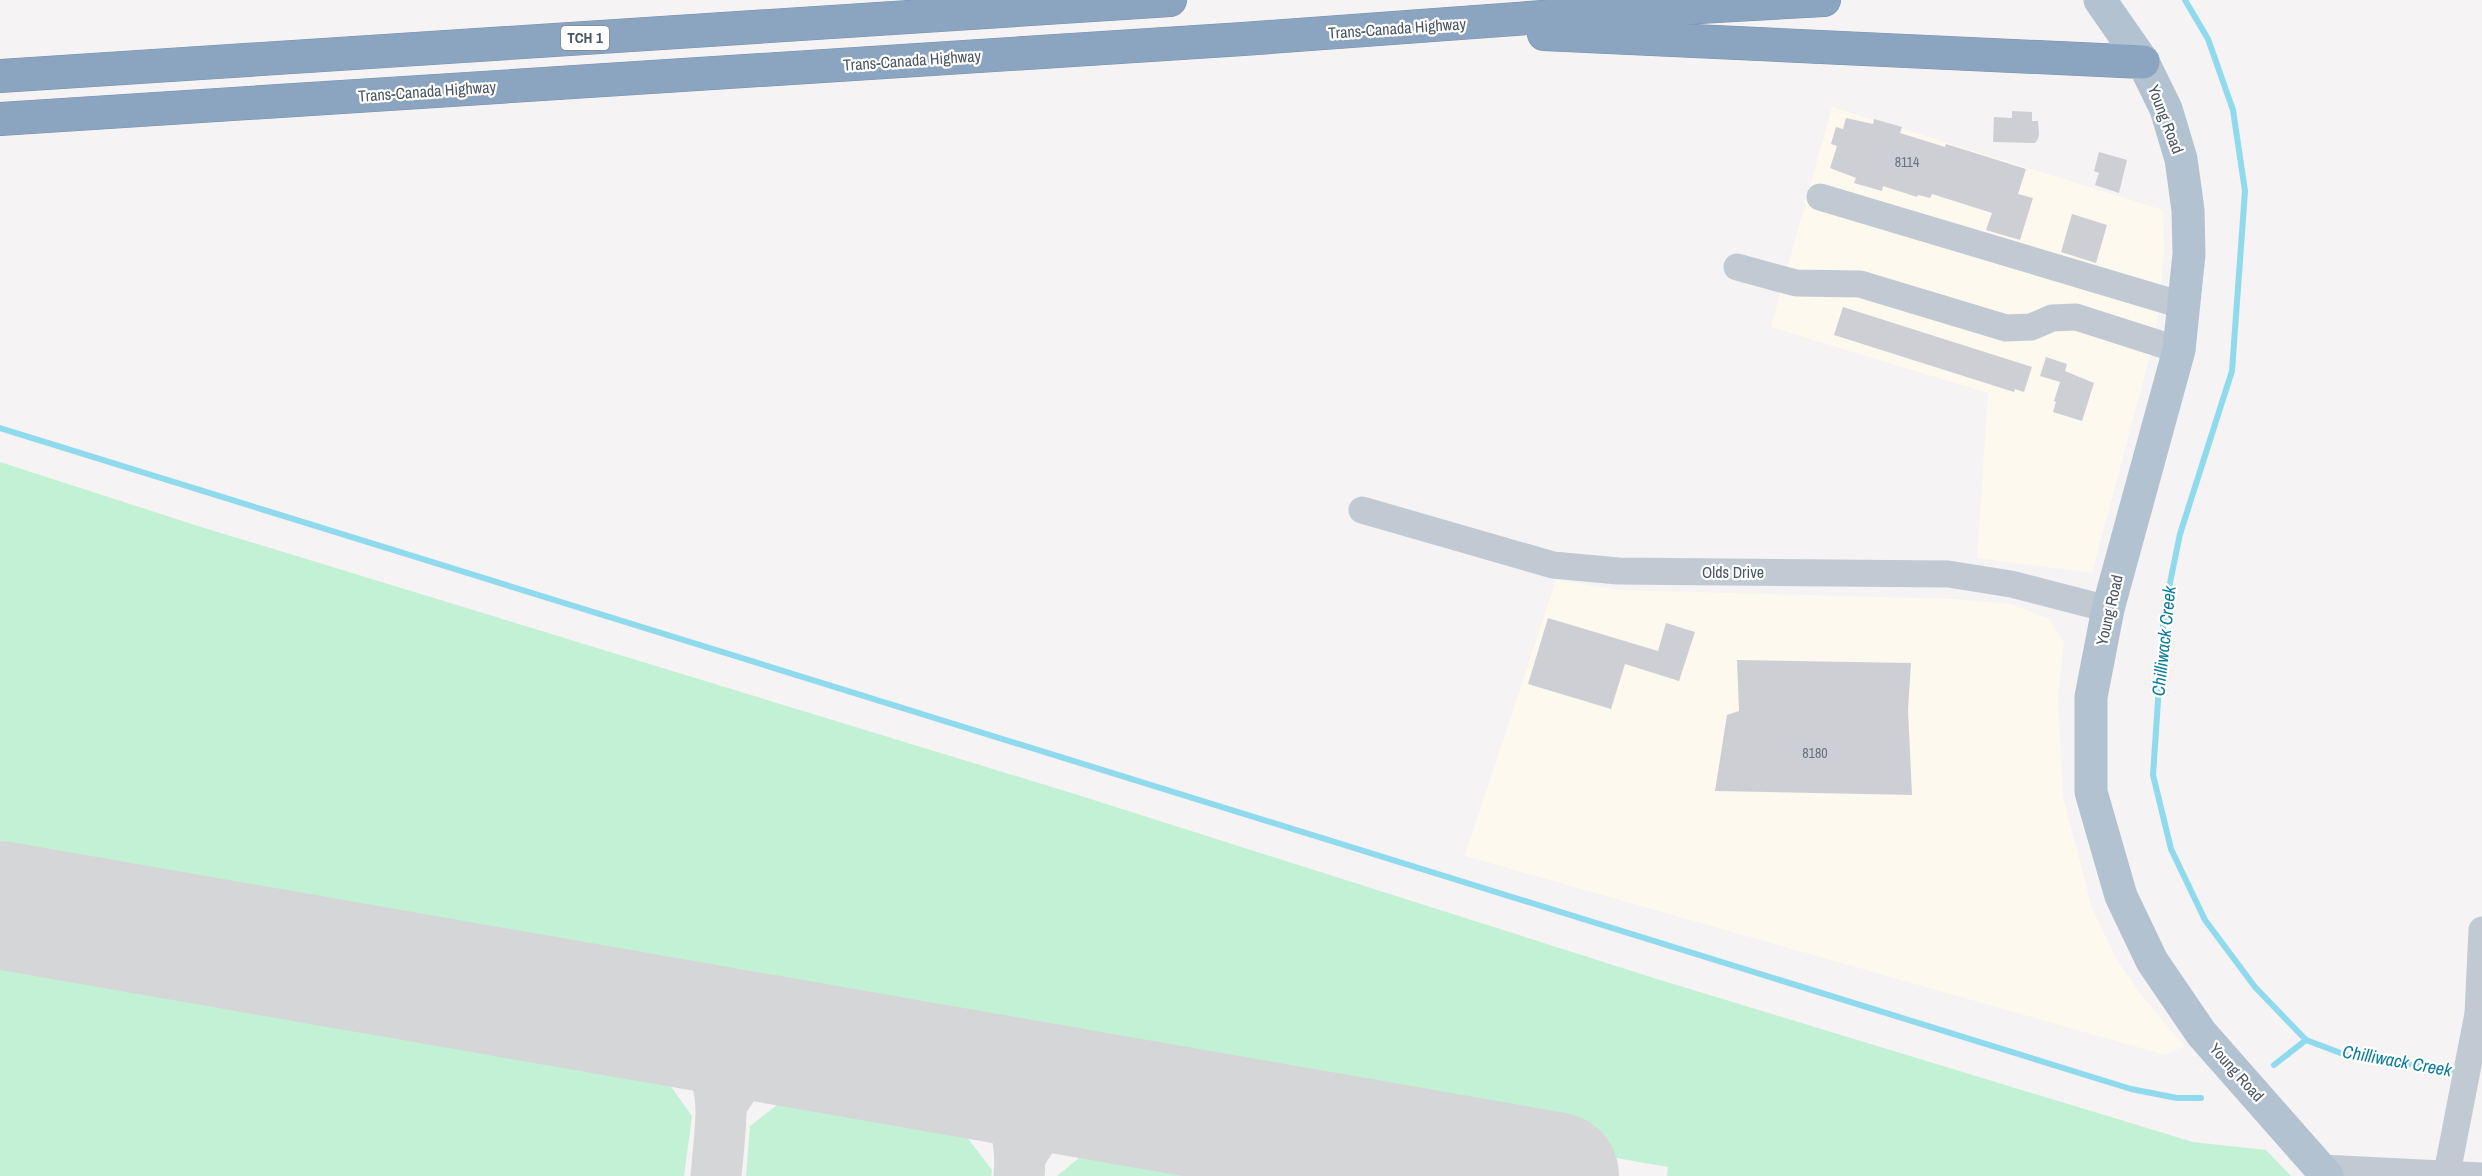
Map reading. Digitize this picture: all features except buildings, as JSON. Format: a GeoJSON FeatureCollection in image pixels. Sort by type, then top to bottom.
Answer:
{"type":"FeatureCollection","features":[{"type":"Feature","properties":{"kind":"highway","name":"TCH 1"},"geometry":{"type":"LineString","coordinates":[[0,76],[1170,0]]}},
{"type":"Feature","properties":{"kind":"highway","name":"Trans-Canada Highway"},"geometry":{"type":"LineString","coordinates":[[0,119],[1243,39],[1610,12],[1824,0]]}},
{"type":"Feature","properties":{"kind":"highway"},"geometry":{"type":"LineString","coordinates":[[1243,39],[1359,40],[1512,33],[2143,62]]}},
{"type":"Feature","properties":{"kind":"main road","name":"Young Road"},"geometry":{"type":"LineString","coordinates":[[2100,0],[2143,62],[2166,109],[2181,159],[2188,210],[2189,254],[2179,350],[2108,609],[2091,697],[2091,792],[2121,896],[2152,961],[2201,1033],[2324,1172]]}},
{"type":"Feature","properties":{"kind":"street"},"geometry":{"type":"LineString","coordinates":[[1820,197],[2185,306]]}},
{"type":"Feature","properties":{"kind":"street"},"geometry":{"type":"LineString","coordinates":[[1737,267],[1796,283],[1860,284],[2006,328],[2031,327],[2052,318],[2076,317],[2179,350]]}},
{"type":"Feature","properties":{"kind":"street","name":"Olds Drive"},"geometry":{"type":"LineString","coordinates":[[1362,510],[1553,565],[1618,571],[1948,574],[2011,584],[2108,609]]}},
{"type":"Feature","properties":{"kind":"street"},"geometry":{"type":"LineString","coordinates":[[2447,1173],[2480,1012],[2482,930]]}},
{"type":"Feature","properties":{"kind":"street"},"geometry":{"type":"LineString","coordinates":[[2324,1172],[2447,1173],[2482,1176]]}},
{"type":"Feature","properties":{"kind":"shaded area"},"geometry":{"type":"Polygon","coordinates":[[[1832,107],[2163,210],[2164,252],[2160,301],[2152,348],[2092,573],[1977,558],[1988,393],[1771,327],[1832,107]]]}},
{"type":"Feature","properties":{"kind":"shaded area"},"geometry":{"type":"Polygon","coordinates":[[[1556,580],[1620,590],[1955,599],[2011,604],[2049,619],[2064,642],[2058,698],[2063,797],[2092,908],[2116,958],[2139,992],[2184,1046],[2165,1055],[1465,856],[1556,580]]]}},
{"type":"Feature","properties":{"kind":"green space"},"geometry":{"type":"Polygon","coordinates":[[[0,462],[198,526],[1078,795],[1657,979],[2193,1142],[2266,1150],[2291,1176],[1667,1176],[1668,1167],[0,877],[0,462]]]}},
{"type":"Feature","properties":{"kind":"green space"},"geometry":{"type":"Polygon","coordinates":[[[0,937],[644,1049],[692,1116],[684,1176],[0,1176],[0,937]]]}},
{"type":"Feature","properties":{"kind":"green space"},"geometry":{"type":"Polygon","coordinates":[[[807,1082],[943,1106],[992,1170],[991,1176],[746,1176],[750,1126],[807,1082]]]}},
{"type":"Feature","properties":{"kind":"green space"},"geometry":{"type":"Polygon","coordinates":[[[1107,1135],[1346,1176],[1057,1176],[1107,1135]]]}},
{"type":"Feature","properties":{"kind":"waterway","name":"Chilliwack Creek"},"geometry":{"type":"LineString","coordinates":[[2185,0],[2208,39],[2233,110],[2245,191],[2232,371],[2180,534],[2164,612],[2153,775],[2171,849],[2205,920],[2255,987],[2306,1040],[2346,1055],[2461,1071]]}},
{"type":"Feature","properties":{"kind":"waterway"},"geometry":{"type":"LineString","coordinates":[[0,428],[2131,1089],[2177,1098],[2201,1098]]}},
{"type":"Feature","properties":{"kind":"waterway"},"geometry":{"type":"LineString","coordinates":[[2274,1065],[2306,1040]]}},
{"type":"Feature","properties":{"kind":"taxiway"},"geometry":{"type":"LineString","coordinates":[[657,1019],[700,1052],[711,1068],[718,1085],[721,1124],[716,1176]]}},
{"type":"Feature","properties":{"kind":"taxiway"},"geometry":{"type":"LineString","coordinates":[[722,1104],[740,1078],[760,1062],[784,1053],[815,1047]]}},
{"type":"Feature","properties":{"kind":"taxiway"},"geometry":{"type":"LineString","coordinates":[[962,1072],[987,1087],[1008,1111],[1018,1142],[1019,1176]]}},
{"type":"Feature","properties":{"kind":"taxiway"},"geometry":{"type":"LineString","coordinates":[[1021,1155],[1036,1132],[1063,1106],[1073,1100],[1095,1096]]}},
{"type":"Feature","properties":{"kind":"runway"},"geometry":{"type":"LineString","coordinates":[[0,905],[1555,1176]]}}]}
